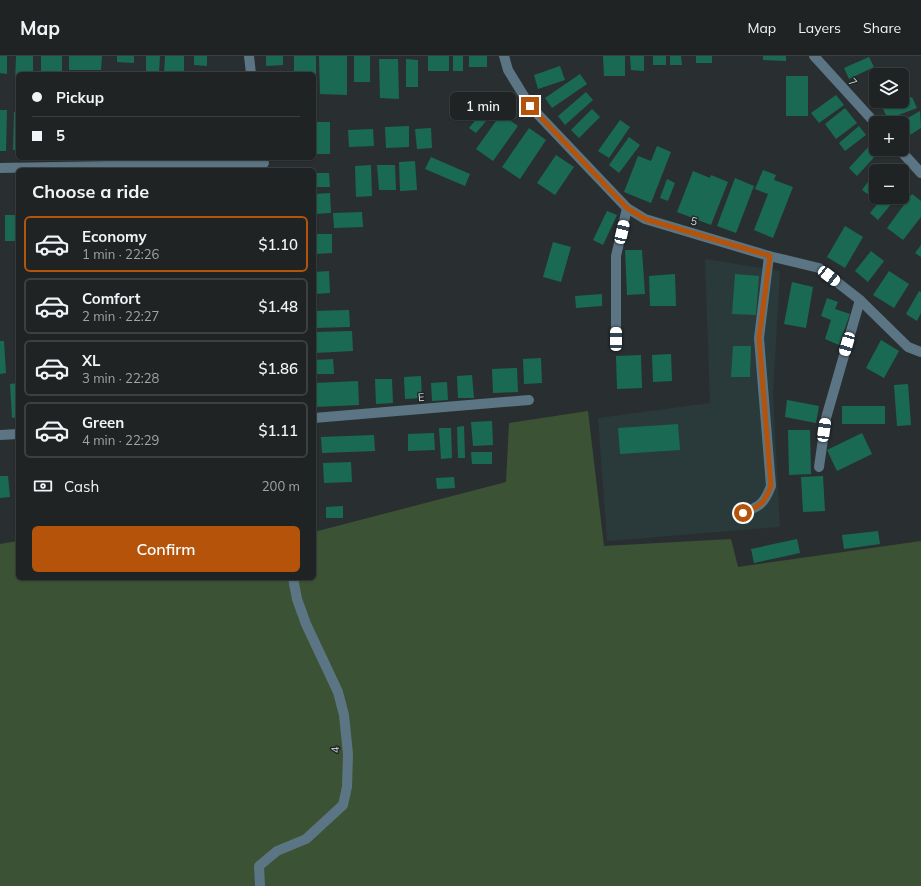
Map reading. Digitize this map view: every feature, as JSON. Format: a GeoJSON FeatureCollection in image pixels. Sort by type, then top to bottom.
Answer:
{"type":"FeatureCollection","features":[{"type":"Feature","properties":{"kind":"street"},"geometry":{"type":"LineString","coordinates":[[249,56],[251,72]]}},
{"type":"Feature","properties":{"kind":"street","name":"5"},"geometry":{"type":"LineString","coordinates":[[504,56],[508,70],[530,106],[627,208],[645,219],[770,256],[818,268],[860,300],[908,347],[921,352]]}},
{"type":"Feature","properties":{"kind":"street","name":"7"},"geometry":{"type":"LineString","coordinates":[[814,56],[869,116]]}},
{"type":"Feature","properties":{"kind":"street"},"geometry":{"type":"LineString","coordinates":[[905,156],[921,173]]}},
{"type":"Feature","properties":{"kind":"street"},"geometry":{"type":"LineString","coordinates":[[0,168],[264,164]]}},
{"type":"Feature","properties":{"kind":"street"},"geometry":{"type":"LineString","coordinates":[[616,339],[616,256],[627,208]]}},
{"type":"Feature","properties":{"kind":"street"},"geometry":{"type":"LineString","coordinates":[[743,513],[760,506],[766,498],[771,486],[759,338],[770,256]]}},
{"type":"Feature","properties":{"kind":"street"},"geometry":{"type":"LineString","coordinates":[[819,467],[826,418],[860,300]]}},
{"type":"Feature","properties":{"kind":"street","name":"E"},"geometry":{"type":"LineString","coordinates":[[316,418],[530,400]]}},
{"type":"Feature","properties":{"kind":"street"},"geometry":{"type":"LineString","coordinates":[[0,434],[16,434]]}},
{"type":"Feature","properties":{"kind":"street","name":"4"},"geometry":{"type":"LineString","coordinates":[[260,886],[259,866],[277,851],[306,840],[343,805],[347,786],[348,754],[344,715],[338,692],[306,624],[297,600],[293,580]]}},
{"type":"Feature","properties":{"kind":"shaded area"},"geometry":{"type":"Polygon","coordinates":[[[705,259],[780,271],[773,394],[780,527],[607,541],[598,418],[710,403],[705,259]]]}},
{"type":"Feature","properties":{"kind":"green space"},"geometry":{"type":"Polygon","coordinates":[[[588,411],[604,546],[731,539],[738,567],[921,541],[921,886],[0,886],[0,544],[16,541],[16,580],[316,580],[316,531],[506,482],[509,423],[588,411]]]}},
{"type":"Feature","properties":{"kind":"building"},"geometry":{"type":"Polygon","coordinates":[[[0,56],[7,56],[7,74],[0,73],[0,56]]]}},
{"type":"Feature","properties":{"kind":"building"},"geometry":{"type":"Polygon","coordinates":[[[16,56],[33,56],[33,72],[16,72],[15,84],[16,56]]]}},
{"type":"Feature","properties":{"kind":"building"},"geometry":{"type":"Polygon","coordinates":[[[41,56],[62,56],[62,72],[41,72],[41,56]]]}},
{"type":"Feature","properties":{"kind":"building"},"geometry":{"type":"Polygon","coordinates":[[[69,56],[102,56],[101,70],[69,70],[69,56]]]}},
{"type":"Feature","properties":{"kind":"building"},"geometry":{"type":"Polygon","coordinates":[[[117,56],[134,56],[134,63],[117,62],[117,56]]]}},
{"type":"Feature","properties":{"kind":"building"},"geometry":{"type":"Polygon","coordinates":[[[146,56],[160,56],[159,72],[146,72],[146,56]]]}},
{"type":"Feature","properties":{"kind":"building"},"geometry":{"type":"Polygon","coordinates":[[[165,56],[184,56],[184,72],[164,72],[165,56]]]}},
{"type":"Feature","properties":{"kind":"building"},"geometry":{"type":"Polygon","coordinates":[[[194,56],[207,56],[207,66],[194,65],[194,56]]]}},
{"type":"Feature","properties":{"kind":"building"},"geometry":{"type":"Polygon","coordinates":[[[266,56],[283,56],[283,65],[266,66],[266,56]]]}},
{"type":"Feature","properties":{"kind":"building"},"geometry":{"type":"Polygon","coordinates":[[[294,56],[316,56],[316,72],[294,72],[294,56]]]}},
{"type":"Feature","properties":{"kind":"building"},"geometry":{"type":"Polygon","coordinates":[[[319,56],[347,56],[347,95],[320,94],[319,56]]]}},
{"type":"Feature","properties":{"kind":"building"},"geometry":{"type":"Polygon","coordinates":[[[354,56],[370,56],[370,82],[354,82],[354,56]]]}},
{"type":"Feature","properties":{"kind":"building"},"geometry":{"type":"Polygon","coordinates":[[[428,56],[449,56],[449,71],[428,71],[428,56]]]}},
{"type":"Feature","properties":{"kind":"building"},"geometry":{"type":"Polygon","coordinates":[[[453,56],[463,56],[463,71],[453,71],[453,56]]]}},
{"type":"Feature","properties":{"kind":"building"},"geometry":{"type":"Polygon","coordinates":[[[469,56],[487,56],[487,67],[469,67],[469,56]]]}},
{"type":"Feature","properties":{"kind":"building"},"geometry":{"type":"Polygon","coordinates":[[[603,56],[625,56],[625,76],[604,76],[603,56]]]}},
{"type":"Feature","properties":{"kind":"building"},"geometry":{"type":"Polygon","coordinates":[[[630,56],[644,56],[644,71],[631,70],[630,56]]]}},
{"type":"Feature","properties":{"kind":"building"},"geometry":{"type":"Polygon","coordinates":[[[653,56],[666,56],[666,65],[653,65],[653,56]]]}},
{"type":"Feature","properties":{"kind":"building"},"geometry":{"type":"Polygon","coordinates":[[[670,56],[681,56],[682,65],[670,65],[670,56]]]}},
{"type":"Feature","properties":{"kind":"building"},"geometry":{"type":"Polygon","coordinates":[[[696,56],[712,56],[712,63],[696,63],[696,56]]]}},
{"type":"Feature","properties":{"kind":"building"},"geometry":{"type":"Polygon","coordinates":[[[763,56],[786,56],[786,61],[763,60],[763,56]]]}},
{"type":"Feature","properties":{"kind":"building"},"geometry":{"type":"Polygon","coordinates":[[[869,57],[874,67],[869,68],[869,69],[849,79],[844,68],[869,57]]]}},
{"type":"Feature","properties":{"kind":"building"},"geometry":{"type":"Polygon","coordinates":[[[379,59],[398,59],[399,99],[380,98],[379,59]]]}},
{"type":"Feature","properties":{"kind":"building"},"geometry":{"type":"Polygon","coordinates":[[[406,59],[418,60],[418,87],[406,87],[406,59]]]}},
{"type":"Feature","properties":{"kind":"building"},"geometry":{"type":"Polygon","coordinates":[[[560,66],[565,80],[538,89],[534,75],[560,66]]]}},
{"type":"Feature","properties":{"kind":"building"},"geometry":{"type":"Polygon","coordinates":[[[580,74],[587,84],[552,108],[545,98],[580,74]]]}},
{"type":"Feature","properties":{"kind":"building"},"geometry":{"type":"Polygon","coordinates":[[[786,76],[808,76],[808,116],[786,116],[786,76]]]}},
{"type":"Feature","properties":{"kind":"building"},"geometry":{"type":"Polygon","coordinates":[[[586,92],[593,100],[565,125],[558,116],[586,92]]]}},
{"type":"Feature","properties":{"kind":"building"},"geometry":{"type":"Polygon","coordinates":[[[836,95],[844,105],[819,123],[811,113],[836,95]]]}},
{"type":"Feature","properties":{"kind":"building"},"geometry":{"type":"Polygon","coordinates":[[[912,97],[917,108],[896,116],[886,116],[883,109],[909,108],[909,98],[912,97]]]}},
{"type":"Feature","properties":{"kind":"building"},"geometry":{"type":"Polygon","coordinates":[[[490,103],[497,108],[476,133],[469,128],[490,103]]]}},
{"type":"Feature","properties":{"kind":"building"},"geometry":{"type":"Polygon","coordinates":[[[845,108],[857,123],[836,139],[825,124],[845,108]]]}},
{"type":"Feature","properties":{"kind":"building"},"geometry":{"type":"Polygon","coordinates":[[[592,109],[600,117],[579,138],[571,130],[592,109]]]}},
{"type":"Feature","properties":{"kind":"building"},"geometry":{"type":"Polygon","coordinates":[[[0,110],[7,110],[6,151],[0,151],[0,110]]]}},
{"type":"Feature","properties":{"kind":"building"},"geometry":{"type":"Polygon","coordinates":[[[920,111],[921,128],[909,136],[909,117],[920,111]]]}},
{"type":"Feature","properties":{"kind":"building"},"geometry":{"type":"Polygon","coordinates":[[[14,112],[16,112],[16,150],[13,150],[14,112]]]}},
{"type":"Feature","properties":{"kind":"building"},"geometry":{"type":"Polygon","coordinates":[[[501,114],[518,126],[493,161],[476,149],[501,114]]]}},
{"type":"Feature","properties":{"kind":"building"},"geometry":{"type":"Polygon","coordinates":[[[620,120],[630,127],[609,158],[598,151],[620,120]]]}},
{"type":"Feature","properties":{"kind":"building"},"geometry":{"type":"Polygon","coordinates":[[[316,122],[330,122],[330,154],[316,154],[316,122]]]}},
{"type":"Feature","properties":{"kind":"building"},"geometry":{"type":"Polygon","coordinates":[[[409,126],[409,147],[386,148],[385,127],[409,126]]]}},
{"type":"Feature","properties":{"kind":"building"},"geometry":{"type":"Polygon","coordinates":[[[859,126],[866,135],[845,151],[839,143],[859,126]]]}},
{"type":"Feature","properties":{"kind":"building"},"geometry":{"type":"Polygon","coordinates":[[[431,128],[432,148],[417,149],[415,129],[431,128]]]}},
{"type":"Feature","properties":{"kind":"building"},"geometry":{"type":"Polygon","coordinates":[[[529,128],[546,140],[520,179],[502,167],[529,128]]]}},
{"type":"Feature","properties":{"kind":"building"},"geometry":{"type":"Polygon","coordinates":[[[373,129],[374,146],[349,147],[348,130],[373,129]]]}},
{"type":"Feature","properties":{"kind":"building"},"geometry":{"type":"Polygon","coordinates":[[[629,137],[640,145],[619,173],[609,165],[629,137]]]}},
{"type":"Feature","properties":{"kind":"building"},"geometry":{"type":"Polygon","coordinates":[[[657,146],[671,152],[651,203],[624,192],[638,156],[651,161],[657,146]]]}},
{"type":"Feature","properties":{"kind":"building"},"geometry":{"type":"Polygon","coordinates":[[[869,146],[869,156],[875,156],[857,176],[849,168],[869,146]]]}},
{"type":"Feature","properties":{"kind":"building"},"geometry":{"type":"Polygon","coordinates":[[[556,155],[574,167],[555,195],[537,183],[556,155]]]}},
{"type":"Feature","properties":{"kind":"building"},"geometry":{"type":"Polygon","coordinates":[[[431,157],[470,174],[465,186],[425,169],[431,157]]]}},
{"type":"Feature","properties":{"kind":"building"},"geometry":{"type":"Polygon","coordinates":[[[415,161],[417,190],[400,191],[399,162],[415,161]]]}},
{"type":"Feature","properties":{"kind":"building"},"geometry":{"type":"Polygon","coordinates":[[[371,165],[372,196],[356,197],[355,166],[371,165]]]}},
{"type":"Feature","properties":{"kind":"building"},"geometry":{"type":"Polygon","coordinates":[[[377,165],[395,165],[396,190],[379,190],[377,165]]]}},
{"type":"Feature","properties":{"kind":"building"},"geometry":{"type":"Polygon","coordinates":[[[763,170],[776,175],[774,180],[793,187],[773,238],[754,230],[768,194],[755,189],[763,170]]]}},
{"type":"Feature","properties":{"kind":"building"},"geometry":{"type":"Polygon","coordinates":[[[693,171],[710,178],[711,175],[728,182],[711,225],[677,212],[693,171]]]}},
{"type":"Feature","properties":{"kind":"building"},"geometry":{"type":"Polygon","coordinates":[[[316,173],[329,173],[330,187],[316,187],[316,173]]]}},
{"type":"Feature","properties":{"kind":"building"},"geometry":{"type":"Polygon","coordinates":[[[735,178],[754,186],[736,233],[717,226],[735,178]]]}},
{"type":"Feature","properties":{"kind":"building"},"geometry":{"type":"Polygon","coordinates":[[[667,179],[675,183],[668,201],[660,198],[667,179]]]}},
{"type":"Feature","properties":{"kind":"building"},"geometry":{"type":"Polygon","coordinates":[[[869,180],[869,195],[862,190],[869,180]]]}},
{"type":"Feature","properties":{"kind":"building"},"geometry":{"type":"Polygon","coordinates":[[[330,193],[331,213],[316,214],[316,194],[330,193]]]}},
{"type":"Feature","properties":{"kind":"building"},"geometry":{"type":"Polygon","coordinates":[[[912,194],[921,201],[921,217],[903,240],[887,228],[905,204],[909,204],[909,198],[912,194]]]}},
{"type":"Feature","properties":{"kind":"building"},"geometry":{"type":"Polygon","coordinates":[[[877,204],[891,204],[878,220],[870,213],[877,204]]]}},
{"type":"Feature","properties":{"kind":"building"},"geometry":{"type":"Polygon","coordinates":[[[607,211],[617,215],[603,245],[593,240],[607,211]]]}},
{"type":"Feature","properties":{"kind":"building"},"geometry":{"type":"Polygon","coordinates":[[[362,212],[363,227],[334,228],[333,213],[362,212]]]}},
{"type":"Feature","properties":{"kind":"building"},"geometry":{"type":"Polygon","coordinates":[[[5,215],[16,215],[16,241],[5,241],[5,215]]]}},
{"type":"Feature","properties":{"kind":"building"},"geometry":{"type":"Polygon","coordinates":[[[845,226],[863,237],[845,268],[827,257],[845,226]]]}},
{"type":"Feature","properties":{"kind":"building"},"geometry":{"type":"Polygon","coordinates":[[[316,234],[332,234],[332,253],[316,254],[316,234]]]}},
{"type":"Feature","properties":{"kind":"building"},"geometry":{"type":"Polygon","coordinates":[[[553,242],[571,247],[561,282],[543,277],[553,242]]]}},
{"type":"Feature","properties":{"kind":"building"},"geometry":{"type":"Polygon","coordinates":[[[921,245],[921,257],[915,253],[921,245]]]}},
{"type":"Feature","properties":{"kind":"building"},"geometry":{"type":"Polygon","coordinates":[[[625,250],[642,250],[645,294],[627,295],[625,250]]]}},
{"type":"Feature","properties":{"kind":"building"},"geometry":{"type":"Polygon","coordinates":[[[871,251],[884,261],[868,282],[855,271],[871,251]]]}},
{"type":"Feature","properties":{"kind":"building"},"geometry":{"type":"Polygon","coordinates":[[[329,271],[330,293],[316,294],[316,272],[329,271]]]}},
{"type":"Feature","properties":{"kind":"building"},"geometry":{"type":"Polygon","coordinates":[[[889,271],[909,284],[894,308],[873,295],[889,271]]]}},
{"type":"Feature","properties":{"kind":"building"},"geometry":{"type":"Polygon","coordinates":[[[675,274],[676,306],[650,306],[649,276],[675,274]]]}},
{"type":"Feature","properties":{"kind":"building"},"geometry":{"type":"Polygon","coordinates":[[[735,274],[759,276],[756,315],[732,314],[735,274]]]}},
{"type":"Feature","properties":{"kind":"building"},"geometry":{"type":"Polygon","coordinates":[[[792,282],[813,287],[806,328],[784,324],[792,282]]]}},
{"type":"Feature","properties":{"kind":"building"},"geometry":{"type":"Polygon","coordinates":[[[919,291],[921,292],[921,313],[917,321],[906,314],[919,291]]]}},
{"type":"Feature","properties":{"kind":"building"},"geometry":{"type":"Polygon","coordinates":[[[602,294],[602,306],[576,308],[575,296],[602,294]]]}},
{"type":"Feature","properties":{"kind":"building"},"geometry":{"type":"Polygon","coordinates":[[[827,298],[838,302],[835,309],[850,314],[839,345],[825,339],[831,320],[821,316],[827,298]]]}},
{"type":"Feature","properties":{"kind":"building"},"geometry":{"type":"Polygon","coordinates":[[[349,310],[350,327],[316,328],[316,311],[349,310]]]}},
{"type":"Feature","properties":{"kind":"building"},"geometry":{"type":"Polygon","coordinates":[[[352,331],[353,351],[316,353],[316,332],[352,331]]]}},
{"type":"Feature","properties":{"kind":"building"},"geometry":{"type":"Polygon","coordinates":[[[881,340],[899,351],[884,378],[866,368],[881,340]]]}},
{"type":"Feature","properties":{"kind":"building"},"geometry":{"type":"Polygon","coordinates":[[[0,341],[4,341],[6,373],[0,374],[0,341]]]}},
{"type":"Feature","properties":{"kind":"building"},"geometry":{"type":"Polygon","coordinates":[[[733,346],[751,346],[750,377],[731,377],[733,346]]]}},
{"type":"Feature","properties":{"kind":"building"},"geometry":{"type":"Polygon","coordinates":[[[671,354],[672,381],[653,382],[652,355],[671,354]]]}},
{"type":"Feature","properties":{"kind":"building"},"geometry":{"type":"Polygon","coordinates":[[[641,355],[642,388],[617,389],[616,356],[641,355]]]}},
{"type":"Feature","properties":{"kind":"building"},"geometry":{"type":"Polygon","coordinates":[[[541,358],[542,383],[524,384],[523,359],[541,358]]]}},
{"type":"Feature","properties":{"kind":"building"},"geometry":{"type":"Polygon","coordinates":[[[333,359],[334,374],[316,374],[316,360],[333,359]]]}},
{"type":"Feature","properties":{"kind":"building"},"geometry":{"type":"Polygon","coordinates":[[[517,368],[518,392],[493,393],[492,369],[517,368]]]}},
{"type":"Feature","properties":{"kind":"building"},"geometry":{"type":"Polygon","coordinates":[[[472,375],[474,398],[458,398],[457,376],[472,375]]]}},
{"type":"Feature","properties":{"kind":"building"},"geometry":{"type":"Polygon","coordinates":[[[421,376],[422,398],[405,399],[404,377],[421,376]]]}},
{"type":"Feature","properties":{"kind":"building"},"geometry":{"type":"Polygon","coordinates":[[[375,379],[392,379],[393,403],[376,404],[375,379]]]}},
{"type":"Feature","properties":{"kind":"building"},"geometry":{"type":"Polygon","coordinates":[[[358,381],[359,405],[316,407],[316,383],[358,381]]]}},
{"type":"Feature","properties":{"kind":"building"},"geometry":{"type":"Polygon","coordinates":[[[447,382],[448,400],[432,401],[431,383],[447,382]]]}},
{"type":"Feature","properties":{"kind":"building"},"geometry":{"type":"Polygon","coordinates":[[[16,383],[16,417],[12,418],[10,384],[16,383]]]}},
{"type":"Feature","properties":{"kind":"building"},"geometry":{"type":"Polygon","coordinates":[[[908,384],[911,425],[897,426],[894,385],[908,384]]]}},
{"type":"Feature","properties":{"kind":"building"},"geometry":{"type":"Polygon","coordinates":[[[787,400],[819,406],[816,423],[785,417],[787,400]]]}},
{"type":"Feature","properties":{"kind":"building"},"geometry":{"type":"Polygon","coordinates":[[[842,406],[885,406],[885,424],[842,424],[842,406]]]}},
{"type":"Feature","properties":{"kind":"building"},"geometry":{"type":"Polygon","coordinates":[[[492,421],[493,445],[473,446],[471,422],[492,421]]]}},
{"type":"Feature","properties":{"kind":"building"},"geometry":{"type":"Polygon","coordinates":[[[678,424],[680,450],[620,454],[618,428],[678,424]]]}},
{"type":"Feature","properties":{"kind":"building"},"geometry":{"type":"Polygon","coordinates":[[[464,426],[465,458],[458,458],[457,427],[464,426]]]}},
{"type":"Feature","properties":{"kind":"building"},"geometry":{"type":"Polygon","coordinates":[[[439,428],[451,428],[452,458],[441,459],[439,428]]]}},
{"type":"Feature","properties":{"kind":"building"},"geometry":{"type":"Polygon","coordinates":[[[788,430],[810,430],[811,474],[789,475],[788,430]]]}},
{"type":"Feature","properties":{"kind":"building"},"geometry":{"type":"Polygon","coordinates":[[[434,433],[435,450],[408,451],[408,434],[434,433]]]}},
{"type":"Feature","properties":{"kind":"building"},"geometry":{"type":"Polygon","coordinates":[[[862,433],[872,454],[837,471],[827,450],[862,433]]]}},
{"type":"Feature","properties":{"kind":"building"},"geometry":{"type":"Polygon","coordinates":[[[374,435],[375,451],[322,453],[321,437],[374,435]]]}},
{"type":"Feature","properties":{"kind":"building"},"geometry":{"type":"Polygon","coordinates":[[[471,452],[492,452],[492,464],[472,464],[471,452]]]}},
{"type":"Feature","properties":{"kind":"building"},"geometry":{"type":"Polygon","coordinates":[[[351,462],[352,482],[324,483],[323,463],[351,462]]]}},
{"type":"Feature","properties":{"kind":"building"},"geometry":{"type":"Polygon","coordinates":[[[0,476],[8,476],[10,497],[0,498],[0,476]]]}},
{"type":"Feature","properties":{"kind":"building"},"geometry":{"type":"Polygon","coordinates":[[[823,476],[825,511],[803,512],[801,477],[823,476]]]}},
{"type":"Feature","properties":{"kind":"building"},"geometry":{"type":"Polygon","coordinates":[[[454,477],[455,488],[437,489],[436,478],[454,477]]]}},
{"type":"Feature","properties":{"kind":"building"},"geometry":{"type":"Polygon","coordinates":[[[343,506],[343,518],[326,518],[326,507],[343,506]]]}},
{"type":"Feature","properties":{"kind":"building"},"geometry":{"type":"Polygon","coordinates":[[[878,531],[880,544],[844,549],[842,535],[878,531]]]}},
{"type":"Feature","properties":{"kind":"building"},"geometry":{"type":"Polygon","coordinates":[[[797,539],[800,553],[754,563],[751,549],[797,539]]]}},
{"type":"Feature","properties":{"kind":"route"},"geometry":{"type":"LineString","coordinates":[[530,106],[627,208],[645,219],[770,256],[759,338],[771,486],[766,498],[760,506],[743,513]]}}]}
